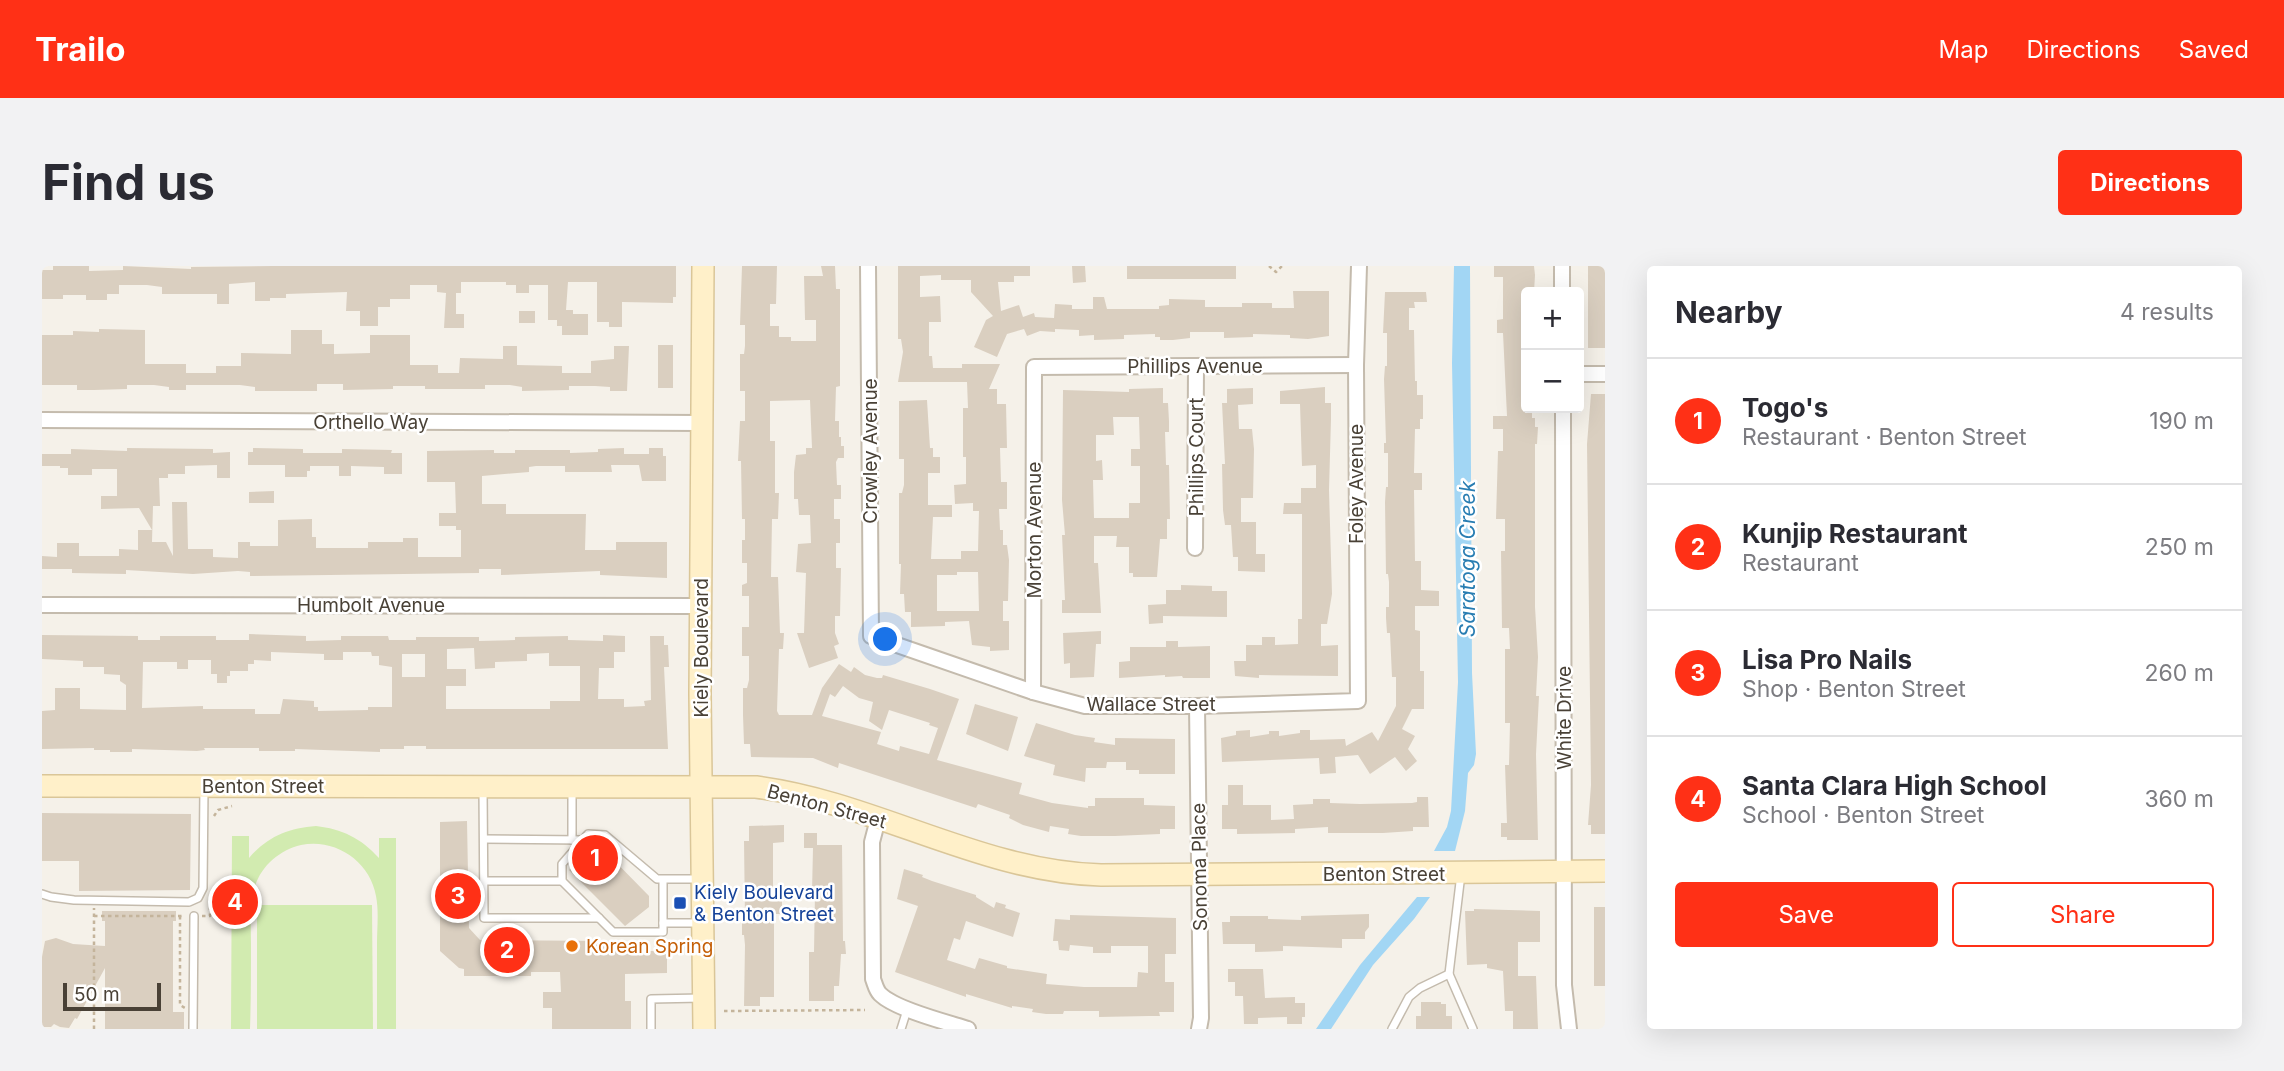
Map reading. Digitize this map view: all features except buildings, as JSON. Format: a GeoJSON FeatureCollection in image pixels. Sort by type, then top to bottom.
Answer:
{"type":"FeatureCollection","features":[{"type":"Feature","properties":{"kind":"main road","name":"Kiely Boulevard"},"geometry":{"type":"LineString","coordinates":[[703,266],[701,785],[704,1029]]}},
{"type":"Feature","properties":{"kind":"main road","name":"Benton Street"},"geometry":{"type":"LineString","coordinates":[[42,786],[701,785],[774,789],[1038,870],[1084,875],[1605,871]]}},
{"type":"Feature","properties":{"kind":"street","name":"Crowley Avenue"},"geometry":{"type":"LineString","coordinates":[[869,266],[871,636]]}},
{"type":"Feature","properties":{"kind":"street"},"geometry":{"type":"LineString","coordinates":[[1562,266],[1562,287]]}},
{"type":"Feature","properties":{"kind":"street","name":"Foley Avenue"},"geometry":{"type":"LineString","coordinates":[[1357,701],[1356,365],[1359,267]]}},
{"type":"Feature","properties":{"kind":"street","name":"Phillips Avenue"},"geometry":{"type":"LineString","coordinates":[[1034,367],[1356,365]]}},
{"type":"Feature","properties":{"kind":"street","name":"Phillips Court"},"geometry":{"type":"LineString","coordinates":[[1195,548],[1196,366]]}},
{"type":"Feature","properties":{"kind":"street","name":"Morton Avenue"},"geometry":{"type":"LineString","coordinates":[[1033,692],[1034,367]]}},
{"type":"Feature","properties":{"kind":"street"},"geometry":{"type":"LineString","coordinates":[[1584,374],[1605,374]]}},
{"type":"Feature","properties":{"kind":"street","name":"White Drive"},"geometry":{"type":"LineString","coordinates":[[1563,413],[1564,985],[1569,1029]]}},
{"type":"Feature","properties":{"kind":"street","name":"Orthello Way"},"geometry":{"type":"LineString","coordinates":[[42,420],[701,423]]}},
{"type":"Feature","properties":{"kind":"street","name":"Humbolt Avenue"},"geometry":{"type":"LineString","coordinates":[[42,605],[701,606]]}},
{"type":"Feature","properties":{"kind":"street","name":"Wallace Street"},"geometry":{"type":"LineString","coordinates":[[871,636],[1033,692],[1085,706],[1357,701]]}},
{"type":"Feature","properties":{"kind":"street","name":"Sonoma Place"},"geometry":{"type":"LineString","coordinates":[[1197,706],[1199,1029]]}},
{"type":"Feature","properties":{"kind":"street"},"geometry":{"type":"LineString","coordinates":[[878,819],[872,842],[873,979],[881,996],[926,1019],[968,1029]]}},
{"type":"Feature","properties":{"kind":"lane"},"geometry":{"type":"LineString","coordinates":[[42,894],[74,900],[190,902],[198,898],[203,888],[204,786]]}},
{"type":"Feature","properties":{"kind":"lane"},"geometry":{"type":"LineString","coordinates":[[483,786],[484,918],[599,918]]}},
{"type":"Feature","properties":{"kind":"lane"},"geometry":{"type":"LineString","coordinates":[[572,786],[572,840]]}},
{"type":"Feature","properties":{"kind":"lane"},"geometry":{"type":"LineString","coordinates":[[562,881],[562,864],[588,834],[605,835],[657,879],[702,879]]}},
{"type":"Feature","properties":{"kind":"lane"},"geometry":{"type":"LineString","coordinates":[[484,839],[583,840]]}},
{"type":"Feature","properties":{"kind":"lane"},"geometry":{"type":"LineString","coordinates":[[1461,873],[1449,974],[1473,1029]]}},
{"type":"Feature","properties":{"kind":"lane"},"geometry":{"type":"LineString","coordinates":[[484,881],[562,881],[613,932],[663,932],[663,879]]}},
{"type":"Feature","properties":{"kind":"lane"},"geometry":{"type":"LineString","coordinates":[[193,1029],[194,916]]}},
{"type":"Feature","properties":{"kind":"lane"},"geometry":{"type":"LineString","coordinates":[[663,923],[702,923]]}},
{"type":"Feature","properties":{"kind":"lane"},"geometry":{"type":"LineString","coordinates":[[1392,1029],[1409,997],[1420,988],[1449,974]]}},
{"type":"Feature","properties":{"kind":"lane"},"geometry":{"type":"LineString","coordinates":[[651,1029],[651,999],[703,998]]}},
{"type":"Feature","properties":{"kind":"lane"},"geometry":{"type":"LineString","coordinates":[[901,1029],[908,1009]]}},
{"type":"Feature","properties":{"kind":"path"},"geometry":{"type":"LineString","coordinates":[[1269,266],[1276,272],[1282,266]]}},
{"type":"Feature","properties":{"kind":"path"},"geometry":{"type":"LineString","coordinates":[[212,822],[218,810],[232,806]]}},
{"type":"Feature","properties":{"kind":"path"},"geometry":{"type":"LineString","coordinates":[[94,916],[210,916],[211,890]]}},
{"type":"Feature","properties":{"kind":"path"},"geometry":{"type":"LineString","coordinates":[[94,908],[94,1029]]}},
{"type":"Feature","properties":{"kind":"path"},"geometry":{"type":"LineString","coordinates":[[180,916],[180,1004],[187,1009]]}},
{"type":"Feature","properties":{"kind":"path"},"geometry":{"type":"LineString","coordinates":[[724,1011],[865,1010]]}},
{"type":"Feature","properties":{"kind":"green space"},"geometry":{"type":"Polygon","coordinates":[[[316,826],[351,836],[379,858],[379,838],[396,838],[396,1029],[377,1029],[378,914],[372,883],[367,872],[349,855],[326,845],[314,844],[293,847],[279,855],[267,865],[258,878],[251,907],[250,1029],[231,1029],[232,836],[249,836],[249,858],[263,844],[279,835],[316,826]]]}},
{"type":"Feature","properties":{"kind":"green space"},"geometry":{"type":"Polygon","coordinates":[[[257,905],[372,905],[373,1029],[257,1029],[257,905]]]}},
{"type":"Feature","properties":{"kind":"water","name":"Saratoga Creek"},"geometry":{"type":"Polygon","coordinates":[[[1454,266],[1470,266],[1472,673],[1476,754],[1474,765],[1468,773],[1465,811],[1455,851],[1434,851],[1447,827],[1451,811],[1458,682],[1452,363],[1454,266]]]}},
{"type":"Feature","properties":{"kind":"water"},"geometry":{"type":"Polygon","coordinates":[[[1417,897],[1430,897],[1373,965],[1331,1029],[1316,1029],[1360,965],[1417,897]]]}},
{"type":"Feature","properties":{"kind":"place","name":"Togo's"},"geometry":{"type":"Point","coordinates":[595,858]}},
{"type":"Feature","properties":{"kind":"place","name":"Lisa Pro Nails"},"geometry":{"type":"Point","coordinates":[458,896]}},
{"type":"Feature","properties":{"kind":"place","name":"Santa Clara High School"},"geometry":{"type":"Point","coordinates":[235,902]}},
{"type":"Feature","properties":{"kind":"place","name":"Kiely Boulevard & Benton Street"},"geometry":{"type":"Point","coordinates":[680,903]}},
{"type":"Feature","properties":{"kind":"place","name":"Korean Spring"},"geometry":{"type":"Point","coordinates":[572,946]}},
{"type":"Feature","properties":{"kind":"place","name":"Kunjip Restaurant"},"geometry":{"type":"Point","coordinates":[507,950]}}]}
